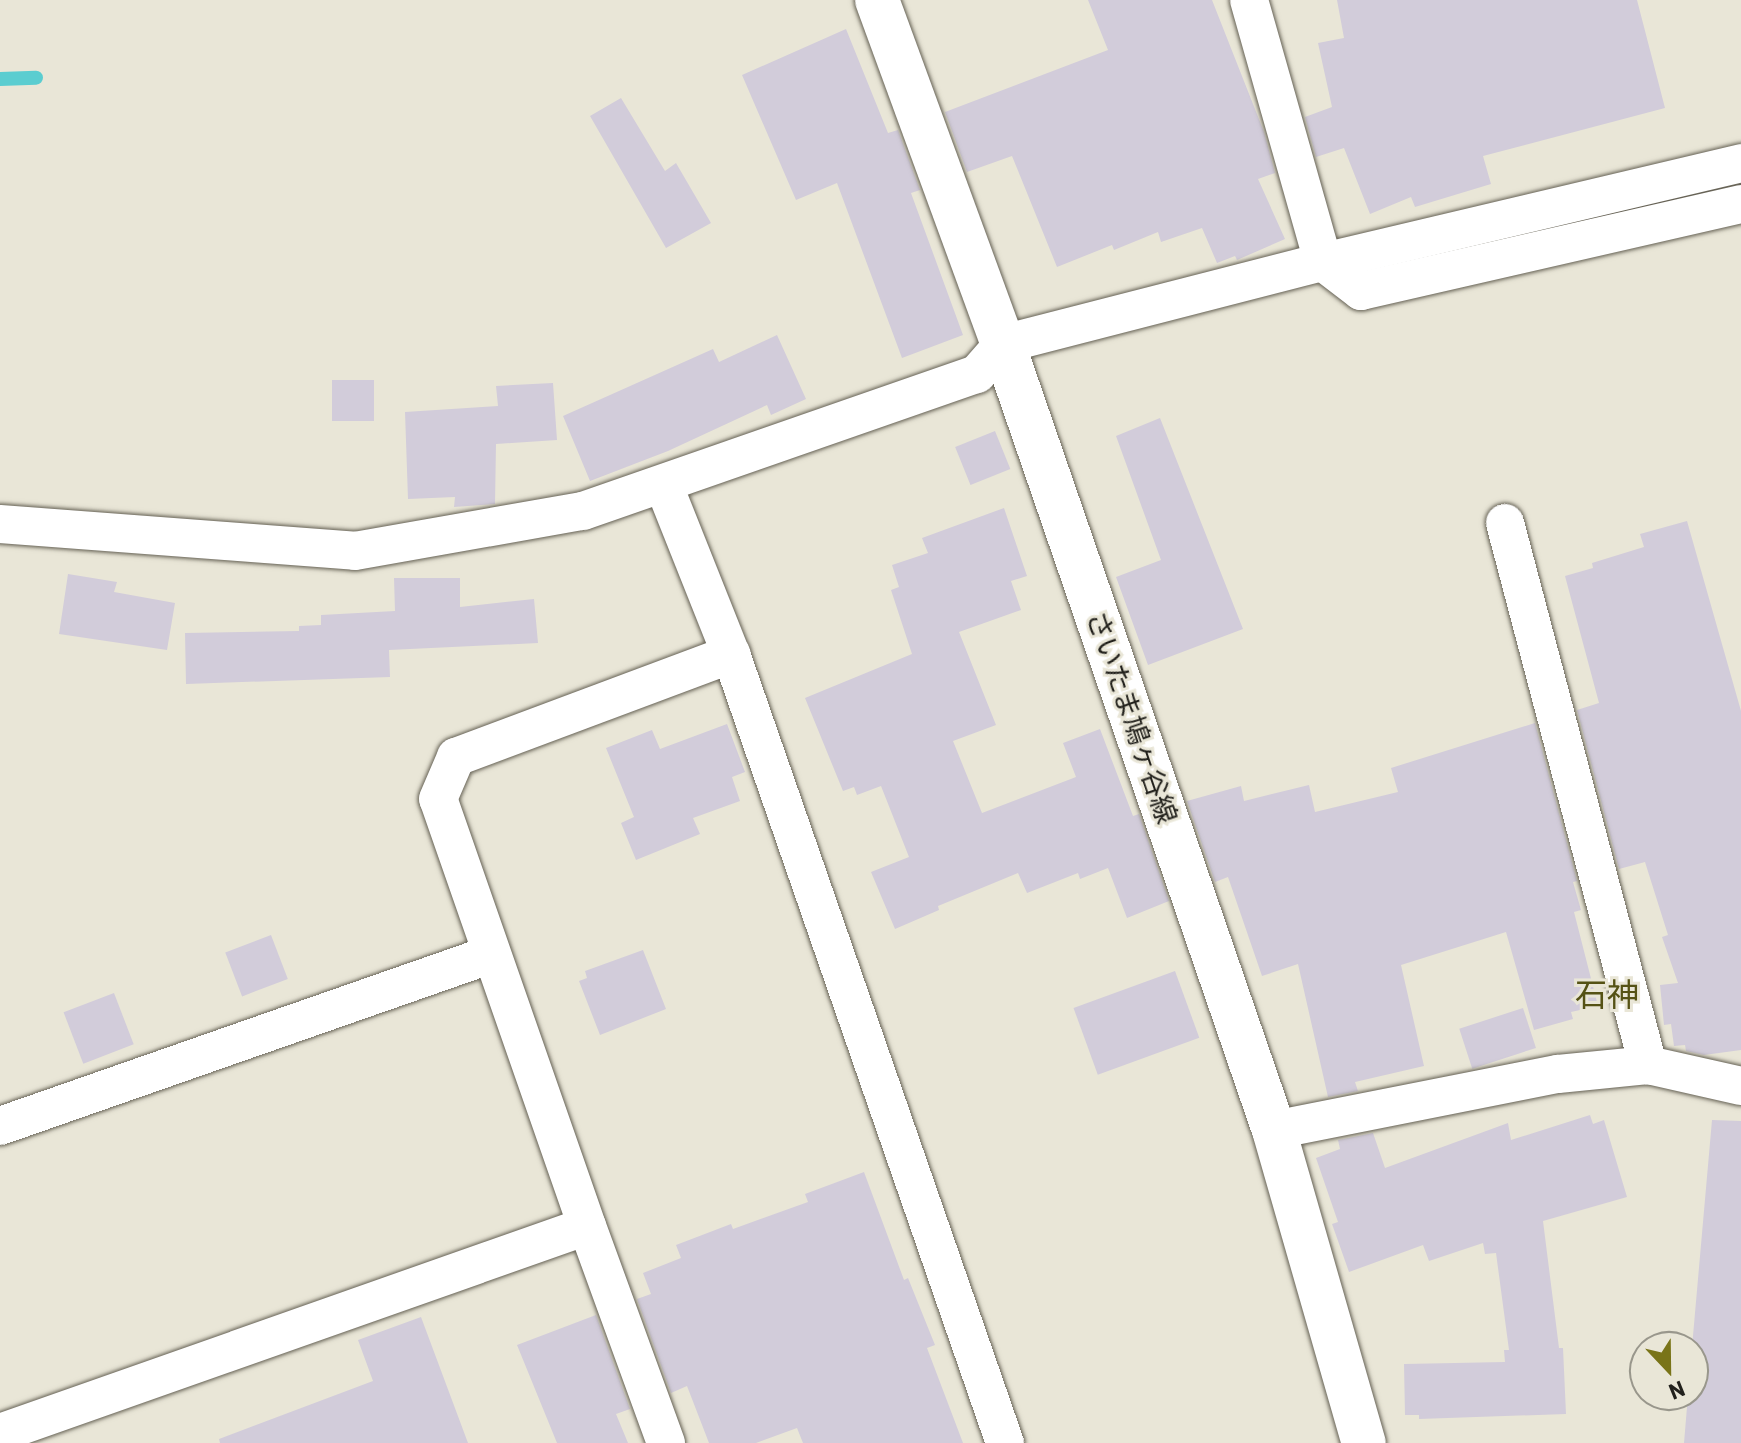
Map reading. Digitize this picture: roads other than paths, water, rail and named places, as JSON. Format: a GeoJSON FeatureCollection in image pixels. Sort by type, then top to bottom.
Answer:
{"type":"FeatureCollection","features":[{"type":"Feature","properties":{"kind":"main road","name":"さいたま鳩ヶ谷線"},"geometry":{"type":"LineString","coordinates":[[877,0],[1003,344],[1274,1130],[1364,1443]]}},
{"type":"Feature","properties":{"kind":"street"},"geometry":{"type":"LineString","coordinates":[[1249,0],[1323,262],[1361,291],[1741,204]]}},
{"type":"Feature","properties":{"kind":"street"},"geometry":{"type":"LineString","coordinates":[[0,524],[355,551],[583,511],[664,486],[977,374],[1003,344],[1323,262],[1741,163]]}},
{"type":"Feature","properties":{"kind":"street"},"geometry":{"type":"LineString","coordinates":[[664,486],[731,654],[1005,1443]]}},
{"type":"Feature","properties":{"kind":"street"},"geometry":{"type":"LineString","coordinates":[[1505,523],[1648,1065]]}},
{"type":"Feature","properties":{"kind":"street"},"geometry":{"type":"LineString","coordinates":[[666,1443],[438,799],[456,757],[731,654]]}},
{"type":"Feature","properties":{"kind":"street"},"geometry":{"type":"LineString","coordinates":[[0,1126],[492,954]]}},
{"type":"Feature","properties":{"kind":"street"},"geometry":{"type":"LineString","coordinates":[[1274,1130],[1558,1074],[1648,1065],[1741,1086]]}},
{"type":"Feature","properties":{"kind":"street"},"geometry":{"type":"LineString","coordinates":[[0,1433],[587,1226]]}},
{"type":"Feature","properties":{"kind":"waterway"},"geometry":{"type":"LineString","coordinates":[[0,79],[36,78]]}},
{"type":"Feature","properties":{"kind":"district","name":"石神"},"geometry":{"type":"Point","coordinates":[1607,993]}}]}
